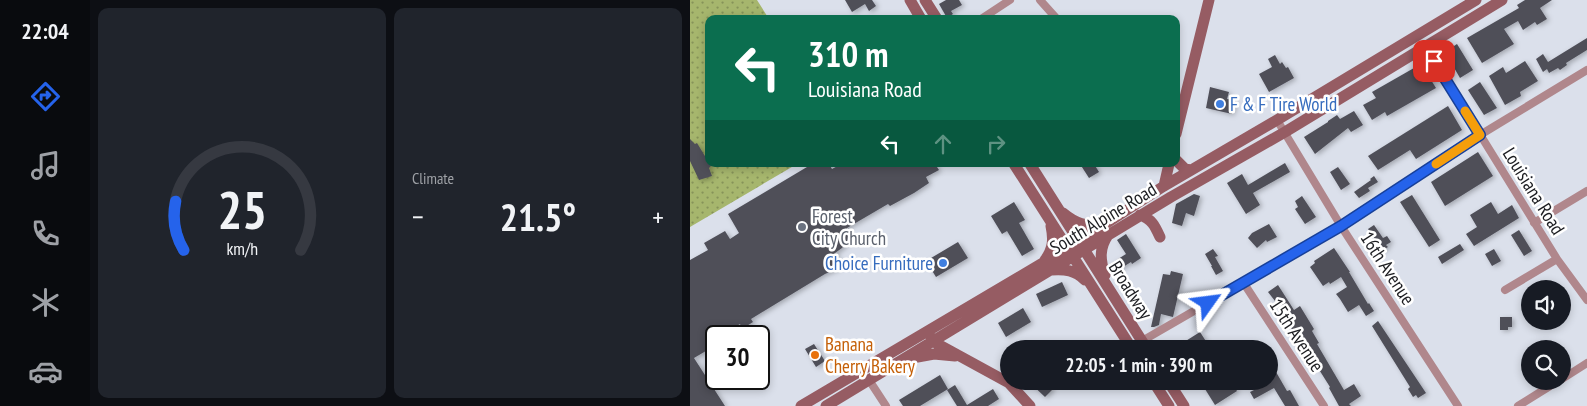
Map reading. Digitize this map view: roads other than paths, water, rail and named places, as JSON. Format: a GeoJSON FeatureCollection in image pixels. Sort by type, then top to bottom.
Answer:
{"type":"FeatureCollection","features":[{"type":"Feature","properties":{"kind":"main road"},"geometry":{"type":"LineString","coordinates":[[910,0],[919,15]]}},
{"type":"Feature","properties":{"kind":"main road"},"geometry":{"type":"LineString","coordinates":[[925,0],[934,15]]}},
{"type":"Feature","properties":{"kind":"main road"},"geometry":{"type":"LineString","coordinates":[[1181,100],[1208,0]]}},
{"type":"Feature","properties":{"kind":"main road","name":"South Alpine Road"},"geometry":{"type":"LineString","coordinates":[[801,406],[927,331],[1071,252],[1106,230],[1164,186],[1476,0]]}},
{"type":"Feature","properties":{"kind":"main road","name":"South Alpine Road"},"geometry":{"type":"LineString","coordinates":[[1106,230],[1140,215],[1285,132],[1426,47],[1496,2]]}},
{"type":"Feature","properties":{"kind":"main road"},"geometry":{"type":"LineString","coordinates":[[1393,51],[1400,62]]}},
{"type":"Feature","properties":{"kind":"main road"},"geometry":{"type":"LineString","coordinates":[[1180,164],[1185,169],[1191,170]]}},
{"type":"Feature","properties":{"kind":"main road","name":"Broadway"},"geometry":{"type":"LineString","coordinates":[[1016,167],[1126,340]]}},
{"type":"Feature","properties":{"kind":"main road","name":"Broadway"},"geometry":{"type":"LineString","coordinates":[[1032,167],[1142,340]]}},
{"type":"Feature","properties":{"kind":"main road"},"geometry":{"type":"LineString","coordinates":[[1164,186],[1168,167]]}},
{"type":"Feature","properties":{"kind":"main road"},"geometry":{"type":"LineString","coordinates":[[1060,211],[1080,224],[1106,230],[1101,252],[1101,262],[1112,293]]}},
{"type":"Feature","properties":{"kind":"main road"},"geometry":{"type":"LineString","coordinates":[[1140,215],[1152,221],[1160,237]]}},
{"type":"Feature","properties":{"kind":"main road"},"geometry":{"type":"LineString","coordinates":[[1049,218],[1053,245],[1047,266],[1073,271],[1092,287]]}},
{"type":"Feature","properties":{"kind":"main road","name":"South Alpine Road"},"geometry":{"type":"LineString","coordinates":[[826,406],[934,342],[1047,266]]}},
{"type":"Feature","properties":{"kind":"main road"},"geometry":{"type":"LineString","coordinates":[[927,331],[934,342],[1009,383],[1030,406]]}},
{"type":"Feature","properties":{"kind":"main road"},"geometry":{"type":"LineString","coordinates":[[903,360],[934,354],[960,356]]}},
{"type":"Feature","properties":{"kind":"main road"},"geometry":{"type":"LineString","coordinates":[[1159,390],[1169,406]]}},
{"type":"Feature","properties":{"kind":"main road"},"geometry":{"type":"LineString","coordinates":[[1174,390],[1184,406]]}},
{"type":"Feature","properties":{"kind":"street"},"geometry":{"type":"LineString","coordinates":[[987,15],[1010,0]]}},
{"type":"Feature","properties":{"kind":"street"},"geometry":{"type":"LineString","coordinates":[[1040,0],[1053,15]]}},
{"type":"Feature","properties":{"kind":"street","name":"Louisiana Road"},"geometry":{"type":"LineString","coordinates":[[1426,47],[1534,223],[1587,300]]}},
{"type":"Feature","properties":{"kind":"street"},"geometry":{"type":"LineString","coordinates":[[1149,340],[1152,336],[1341,226],[1480,135],[1587,70]]}},
{"type":"Feature","properties":{"kind":"street","name":"16th Avenue"},"geometry":{"type":"LineString","coordinates":[[1277,120],[1341,226],[1458,406]]}},
{"type":"Feature","properties":{"kind":"street"},"geometry":{"type":"LineString","coordinates":[[1534,223],[1587,191]]}},
{"type":"Feature","properties":{"kind":"street"},"geometry":{"type":"LineString","coordinates":[[1505,290],[1557,259]]}},
{"type":"Feature","properties":{"kind":"street","name":"15th Avenue"},"geometry":{"type":"LineString","coordinates":[[1243,282],[1324,406]]}},
{"type":"Feature","properties":{"kind":"street"},"geometry":{"type":"LineString","coordinates":[[1571,373],[1587,363]]}},
{"type":"Feature","properties":{"kind":"street"},"geometry":{"type":"LineString","coordinates":[[869,380],[886,406]]}},
{"type":"Feature","properties":{"kind":"street"},"geometry":{"type":"LineString","coordinates":[[1518,406],[1544,390]]}},
{"type":"Feature","properties":{"kind":"place","name":"F & F Tire World"},"geometry":{"type":"Point","coordinates":[1220,104]}},
{"type":"Feature","properties":{"kind":"place","name":"Forest City Church"},"geometry":{"type":"Point","coordinates":[802,227]}},
{"type":"Feature","properties":{"kind":"place","name":"Choice Furniture"},"geometry":{"type":"Point","coordinates":[943,263]}},
{"type":"Feature","properties":{"kind":"place","name":"Banana Cherry Bakery"},"geometry":{"type":"Point","coordinates":[815,355]}}]}
